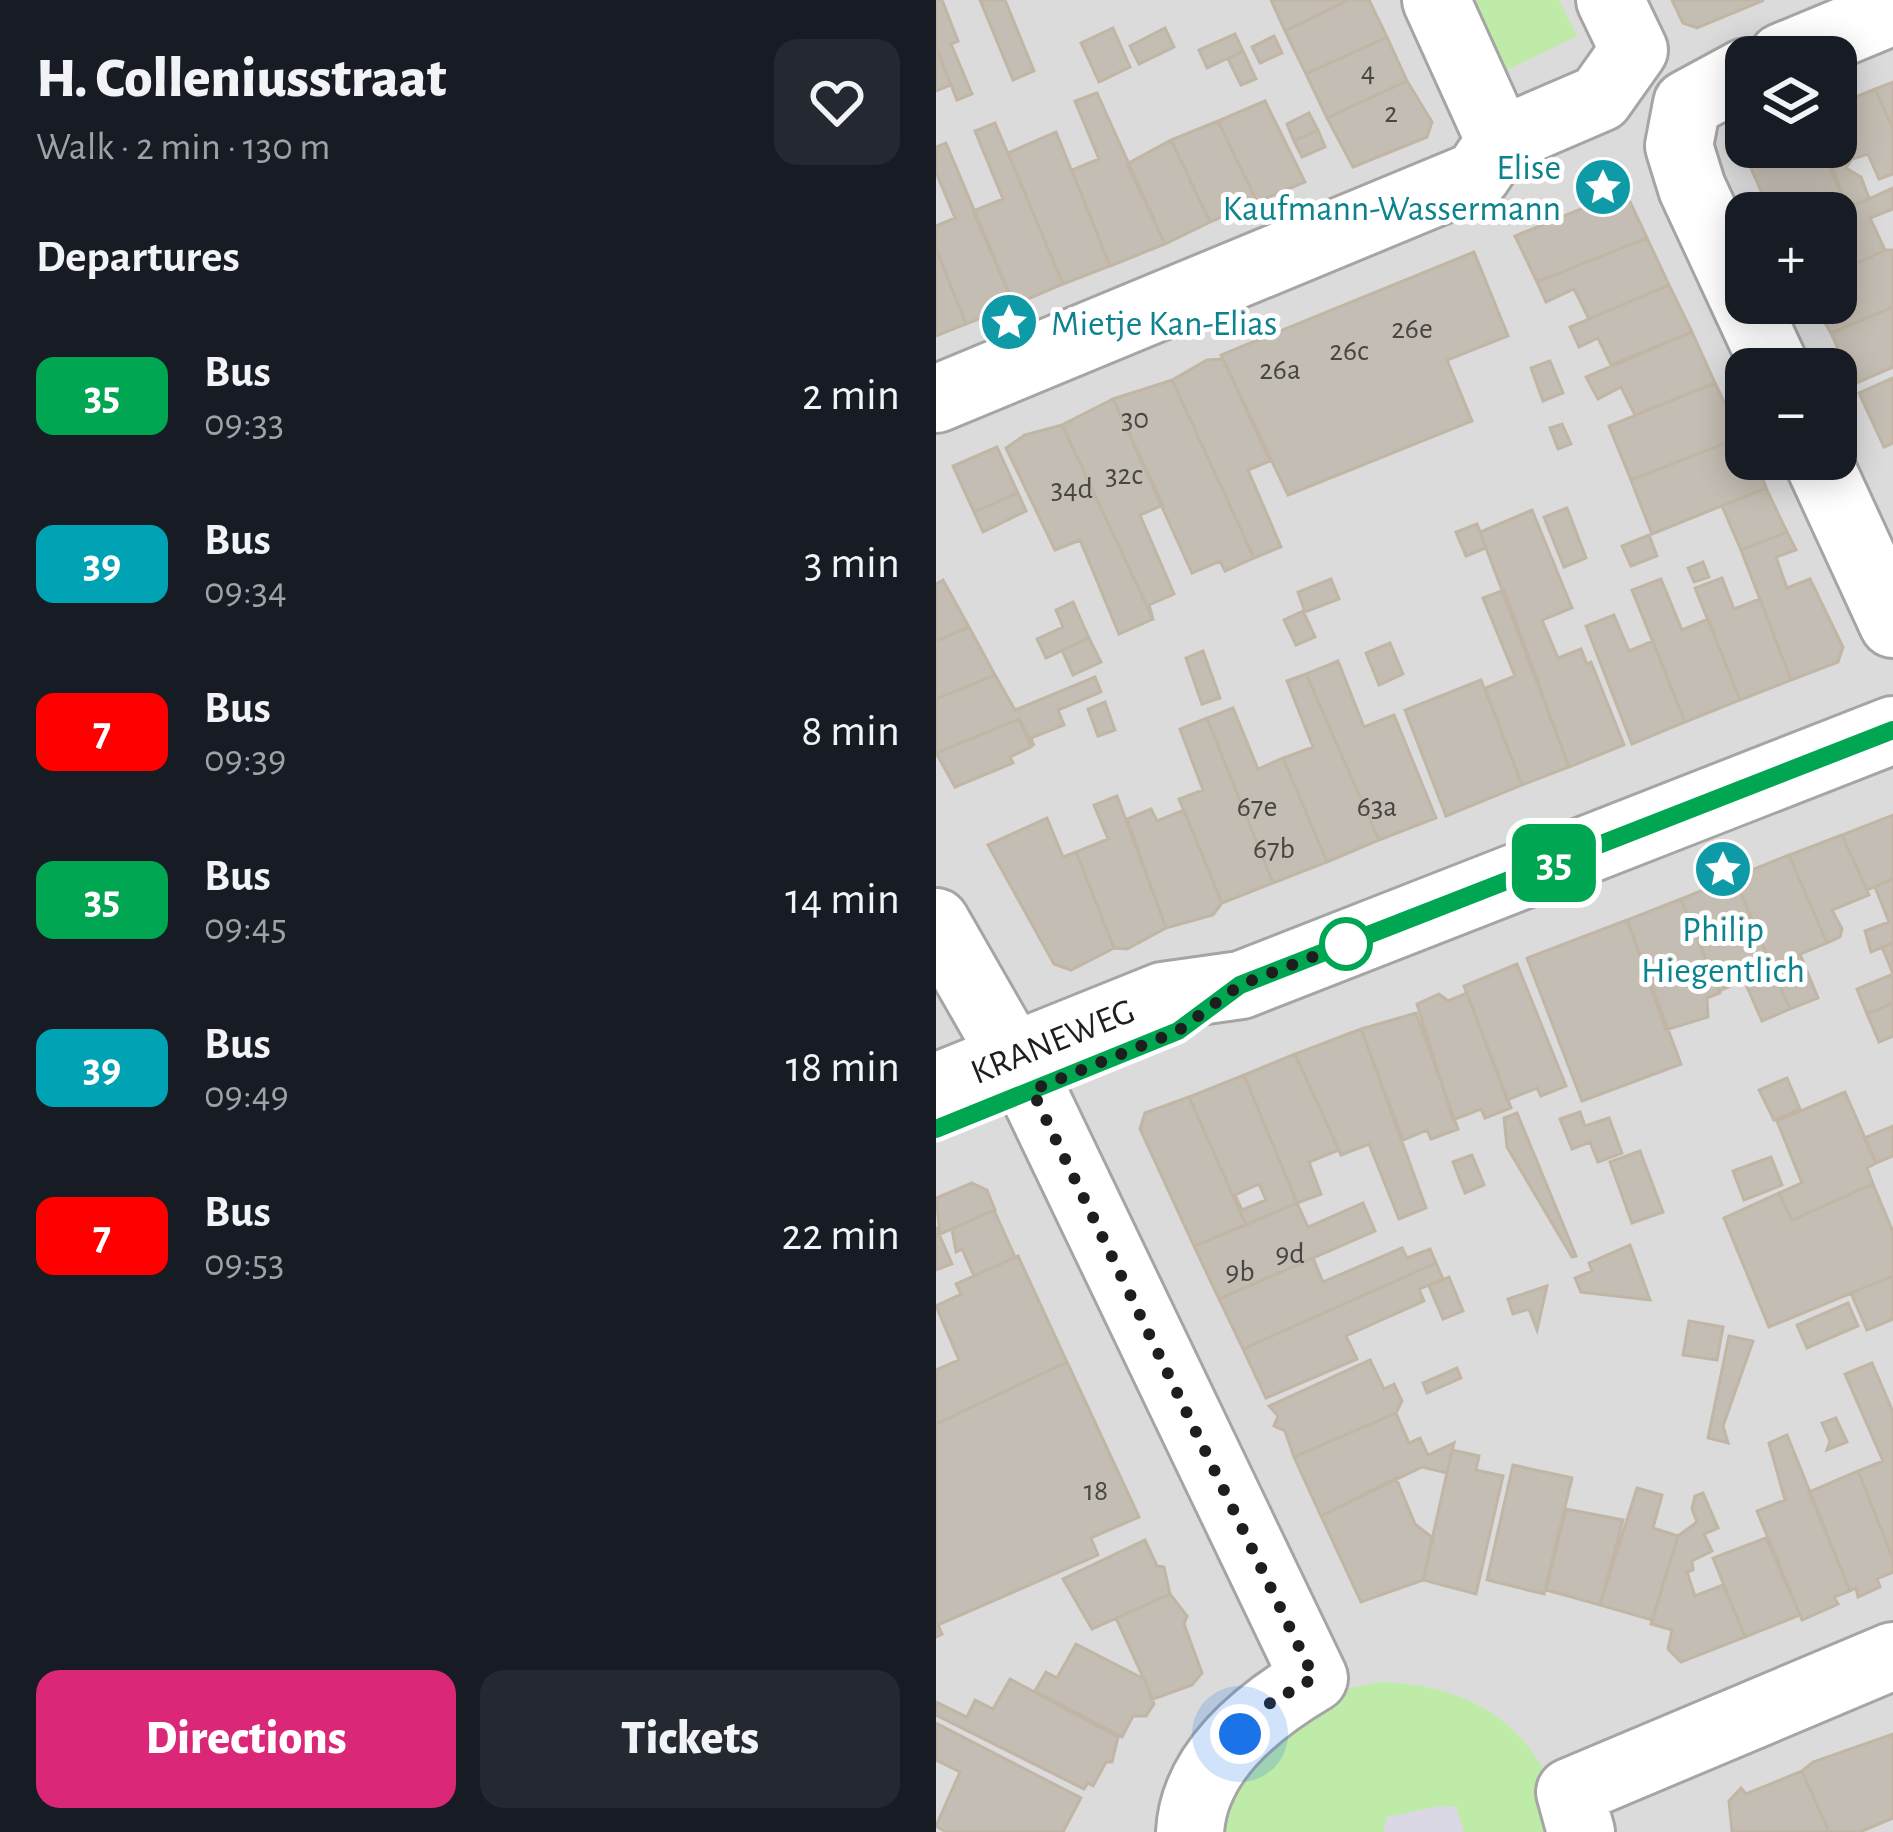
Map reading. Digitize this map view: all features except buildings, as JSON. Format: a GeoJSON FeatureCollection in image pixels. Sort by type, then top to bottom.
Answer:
{"type":"FeatureCollection","features":[{"type":"Feature","properties":{"kind":"street"},"geometry":{"type":"LineString","coordinates":[[1436,0],[1500,141]]}},
{"type":"Feature","properties":{"kind":"street"},"geometry":{"type":"LineString","coordinates":[[936,399],[1478,175],[1500,141],[1600,98],[1622,70],[1634,50],[1610,0]]}},
{"type":"Feature","properties":{"kind":"street"},"geometry":{"type":"LineString","coordinates":[[1833,36],[1893,11]]}},
{"type":"Feature","properties":{"kind":"street"},"geometry":{"type":"LineString","coordinates":[[1725,83],[1687,104],[1679,146],[1692,188],[1766,348]]}},
{"type":"Feature","properties":{"kind":"street"},"geometry":{"type":"LineString","coordinates":[[1827,480],[1893,624]]}},
{"type":"Feature","properties":{"kind":"street","name":"KRANEWEG"},"geometry":{"type":"LineString","coordinates":[[936,1129],[1023,1073],[1162,996],[1240,985],[1893,730]]}},
{"type":"Feature","properties":{"kind":"street"},"geometry":{"type":"LineString","coordinates":[[936,922],[1023,1073],[1314,1678],[1265,1706],[1214,1762],[1190,1832]]}},
{"type":"Feature","properties":{"kind":"street","name":"KRANEWEG"},"geometry":{"type":"LineString","coordinates":[[936,1087],[1023,1073]]}},
{"type":"Feature","properties":{"kind":"street"},"geometry":{"type":"LineString","coordinates":[[1576,1812],[1893,1656]]}},
{"type":"Feature","properties":{"kind":"shaded area"},"geometry":{"type":"Polygon","coordinates":[[[936,0],[1893,0],[1893,1832],[936,1832],[936,0]]]}},
{"type":"Feature","properties":{"kind":"shaded area"},"geometry":{"type":"Polygon","coordinates":[[[1456,1807],[1464,1832],[1384,1832],[1387,1817],[1456,1807]]]}},
{"type":"Feature","properties":{"kind":"green space"},"geometry":{"type":"Polygon","coordinates":[[[1472,0],[1559,0],[1577,36],[1505,71],[1472,0]]]}},
{"type":"Feature","properties":{"kind":"green space"},"geometry":{"type":"Polygon","coordinates":[[[1380,1682],[1448,1693],[1502,1721],[1542,1767],[1565,1832],[1464,1832],[1456,1807],[1387,1817],[1384,1832],[1221,1832],[1231,1793],[1249,1758],[1341,1690],[1380,1682]]]}},
{"type":"Feature","properties":{"kind":"bus line","name":"35"},"geometry":{"type":"LineString","coordinates":[[936,1129],[1178,1031],[1240,985],[1893,730]]}},
{"type":"Feature","properties":{"kind":"place","name":"Elise Kaufmann-Wassermann"},"geometry":{"type":"Point","coordinates":[1603,187]}},
{"type":"Feature","properties":{"kind":"place","name":"Mietje Kan-Elias"},"geometry":{"type":"Point","coordinates":[1009,322]}},
{"type":"Feature","properties":{"kind":"place","name":"Philip Hiegentlich"},"geometry":{"type":"Point","coordinates":[1723,869]}},
{"type":"Feature","properties":{"kind":"route"},"geometry":{"type":"LineString","coordinates":[[1240,1734],[1265,1706],[1314,1678],[1032,1090],[1178,1031],[1240,985],[1346,944]]}}]}
